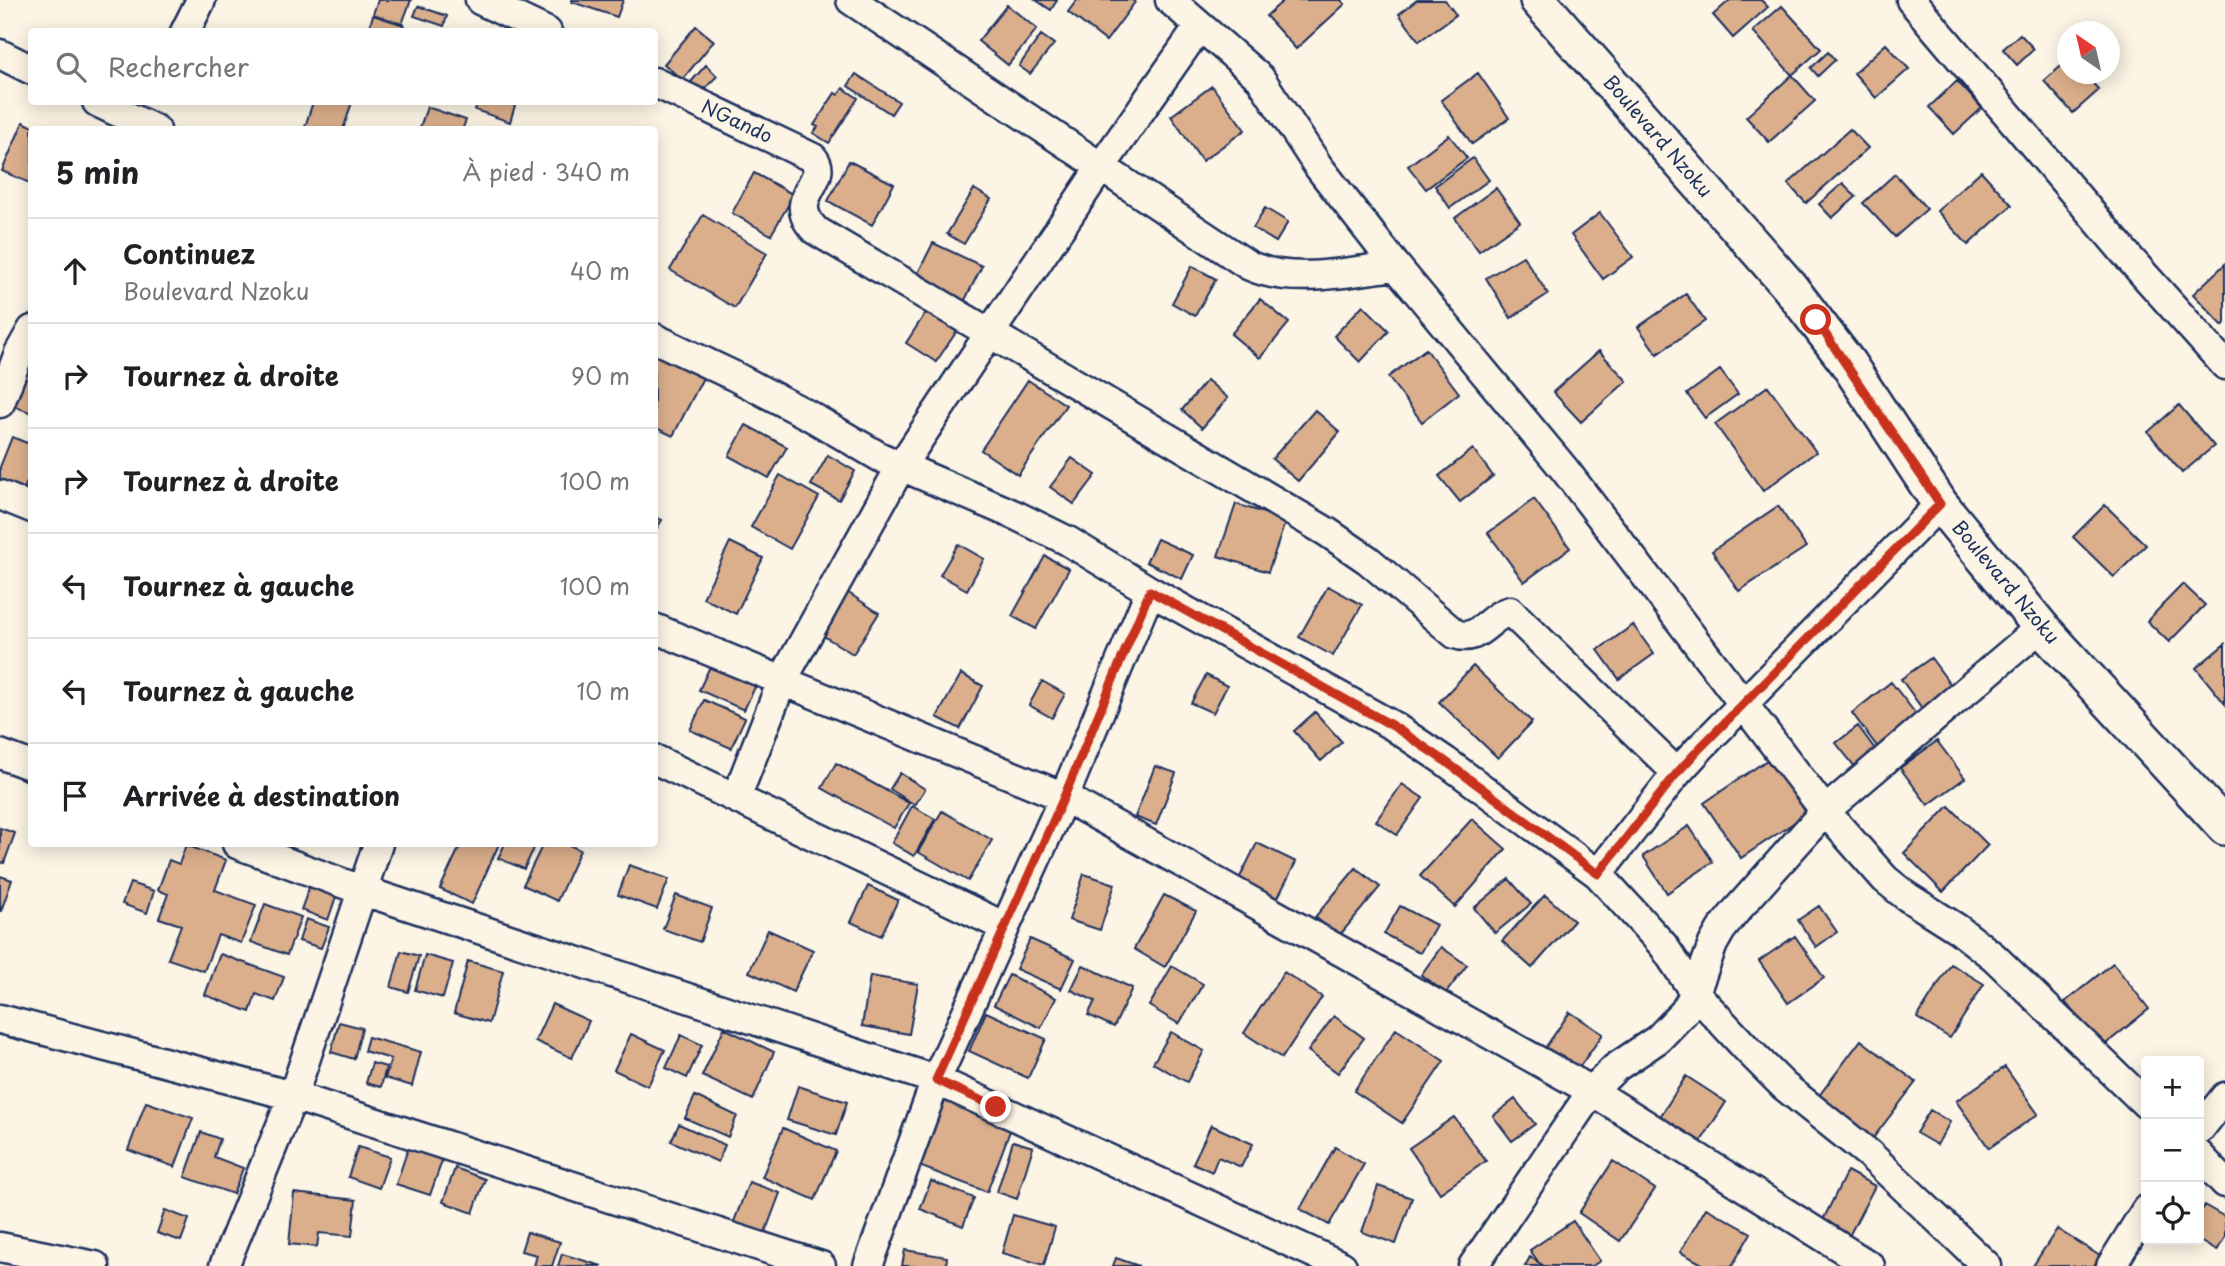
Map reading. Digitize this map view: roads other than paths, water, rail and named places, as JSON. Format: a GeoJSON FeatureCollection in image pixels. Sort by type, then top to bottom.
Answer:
{"type":"FeatureCollection","features":[{"type":"Feature","properties":{"kind":"street"},"geometry":{"type":"LineString","coordinates":[[187,28],[201,0]]}},
{"type":"Feature","properties":{"kind":"street"},"geometry":{"type":"LineString","coordinates":[[480,0],[539,28]]}},
{"type":"Feature","properties":{"kind":"street"},"geometry":{"type":"LineString","coordinates":[[850,0],[1248,265],[1263,272],[1297,277],[1396,266]]}},
{"type":"Feature","properties":{"kind":"street"},"geometry":{"type":"LineString","coordinates":[[1170,0],[1260,78],[1318,166],[1396,266],[1565,470],[1825,811],[1885,879],[1994,957],[2141,1099]]}},
{"type":"Feature","properties":{"kind":"street","name":"Boulevard Nzoku"},"geometry":{"type":"LineString","coordinates":[[1538,0],[1810,311],[1847,362],[1940,504],[2041,627],[2225,827]]}},
{"type":"Feature","properties":{"kind":"street"},"geometry":{"type":"LineString","coordinates":[[1911,0],[2130,260],[2225,365]]}},
{"type":"Feature","properties":{"kind":"street"},"geometry":{"type":"LineString","coordinates":[[736,798],[782,681],[901,466],[1101,167],[1199,27]]}},
{"type":"Feature","properties":{"kind":"street"},"geometry":{"type":"LineString","coordinates":[[0,54],[28,67]]}},
{"type":"Feature","properties":{"kind":"street","name":"NGando"},"geometry":{"type":"LineString","coordinates":[[658,84],[813,158],[818,169],[802,208],[806,220],[815,230],[990,332]]}},
{"type":"Feature","properties":{"kind":"street"},"geometry":{"type":"LineString","coordinates":[[105,105],[145,121]]}},
{"type":"Feature","properties":{"kind":"street"},"geometry":{"type":"LineString","coordinates":[[990,332],[1327,532],[1368,560],[1455,634],[1465,637],[1475,635],[1500,613],[1510,611],[1677,773]]}},
{"type":"Feature","properties":{"kind":"street"},"geometry":{"type":"LineString","coordinates":[[658,340],[810,416],[880,457],[1069,541],[1150,591],[1393,726],[1445,761],[1598,874],[1663,945],[1695,993],[1784,1086],[1869,1154],[1987,1266]]}},
{"type":"Feature","properties":{"kind":"street"},"geometry":{"type":"LineString","coordinates":[[0,403],[21,347]]}},
{"type":"Feature","properties":{"kind":"street"},"geometry":{"type":"LineString","coordinates":[[0,495],[28,506]]}},
{"type":"Feature","properties":{"kind":"street"},"geometry":{"type":"LineString","coordinates":[[1598,874],[1677,773],[1940,504]]}},
{"type":"Feature","properties":{"kind":"street"},"geometry":{"type":"LineString","coordinates":[[868,1266],[936,1080],[1064,797],[1150,591]]}},
{"type":"Feature","properties":{"kind":"street"},"geometry":{"type":"LineString","coordinates":[[1473,1266],[1592,1091],[1615,1068],[1658,1039],[1684,1012],[1695,993],[1713,944],[1728,920],[1825,811],[2041,627]]}},
{"type":"Feature","properties":{"kind":"street"},"geometry":{"type":"LineString","coordinates":[[658,630],[1064,797],[1592,1091],[1870,1266]]}},
{"type":"Feature","properties":{"kind":"street"},"geometry":{"type":"LineString","coordinates":[[0,754],[28,764]]}},
{"type":"Feature","properties":{"kind":"street"},"geometry":{"type":"LineString","coordinates":[[658,762],[1005,928]]}},
{"type":"Feature","properties":{"kind":"street"},"geometry":{"type":"LineString","coordinates":[[245,847],[361,890],[936,1080],[1342,1266]]}},
{"type":"Feature","properties":{"kind":"street"},"geometry":{"type":"LineString","coordinates":[[223,1266],[293,1096],[376,847]]}},
{"type":"Feature","properties":{"kind":"street"},"geometry":{"type":"LineString","coordinates":[[0,1019],[293,1096],[821,1266]]}},
{"type":"Feature","properties":{"kind":"street"},"geometry":{"type":"LineString","coordinates":[[2204,1124],[2225,1097]]}},
{"type":"Feature","properties":{"kind":"street"},"geometry":{"type":"LineString","coordinates":[[2204,1160],[2225,1183]]}},
{"type":"Feature","properties":{"kind":"street"},"geometry":{"type":"LineString","coordinates":[[2111,1266],[2141,1218]]}},
{"type":"Feature","properties":{"kind":"street"},"geometry":{"type":"LineString","coordinates":[[0,1247],[95,1266]]}}]}
